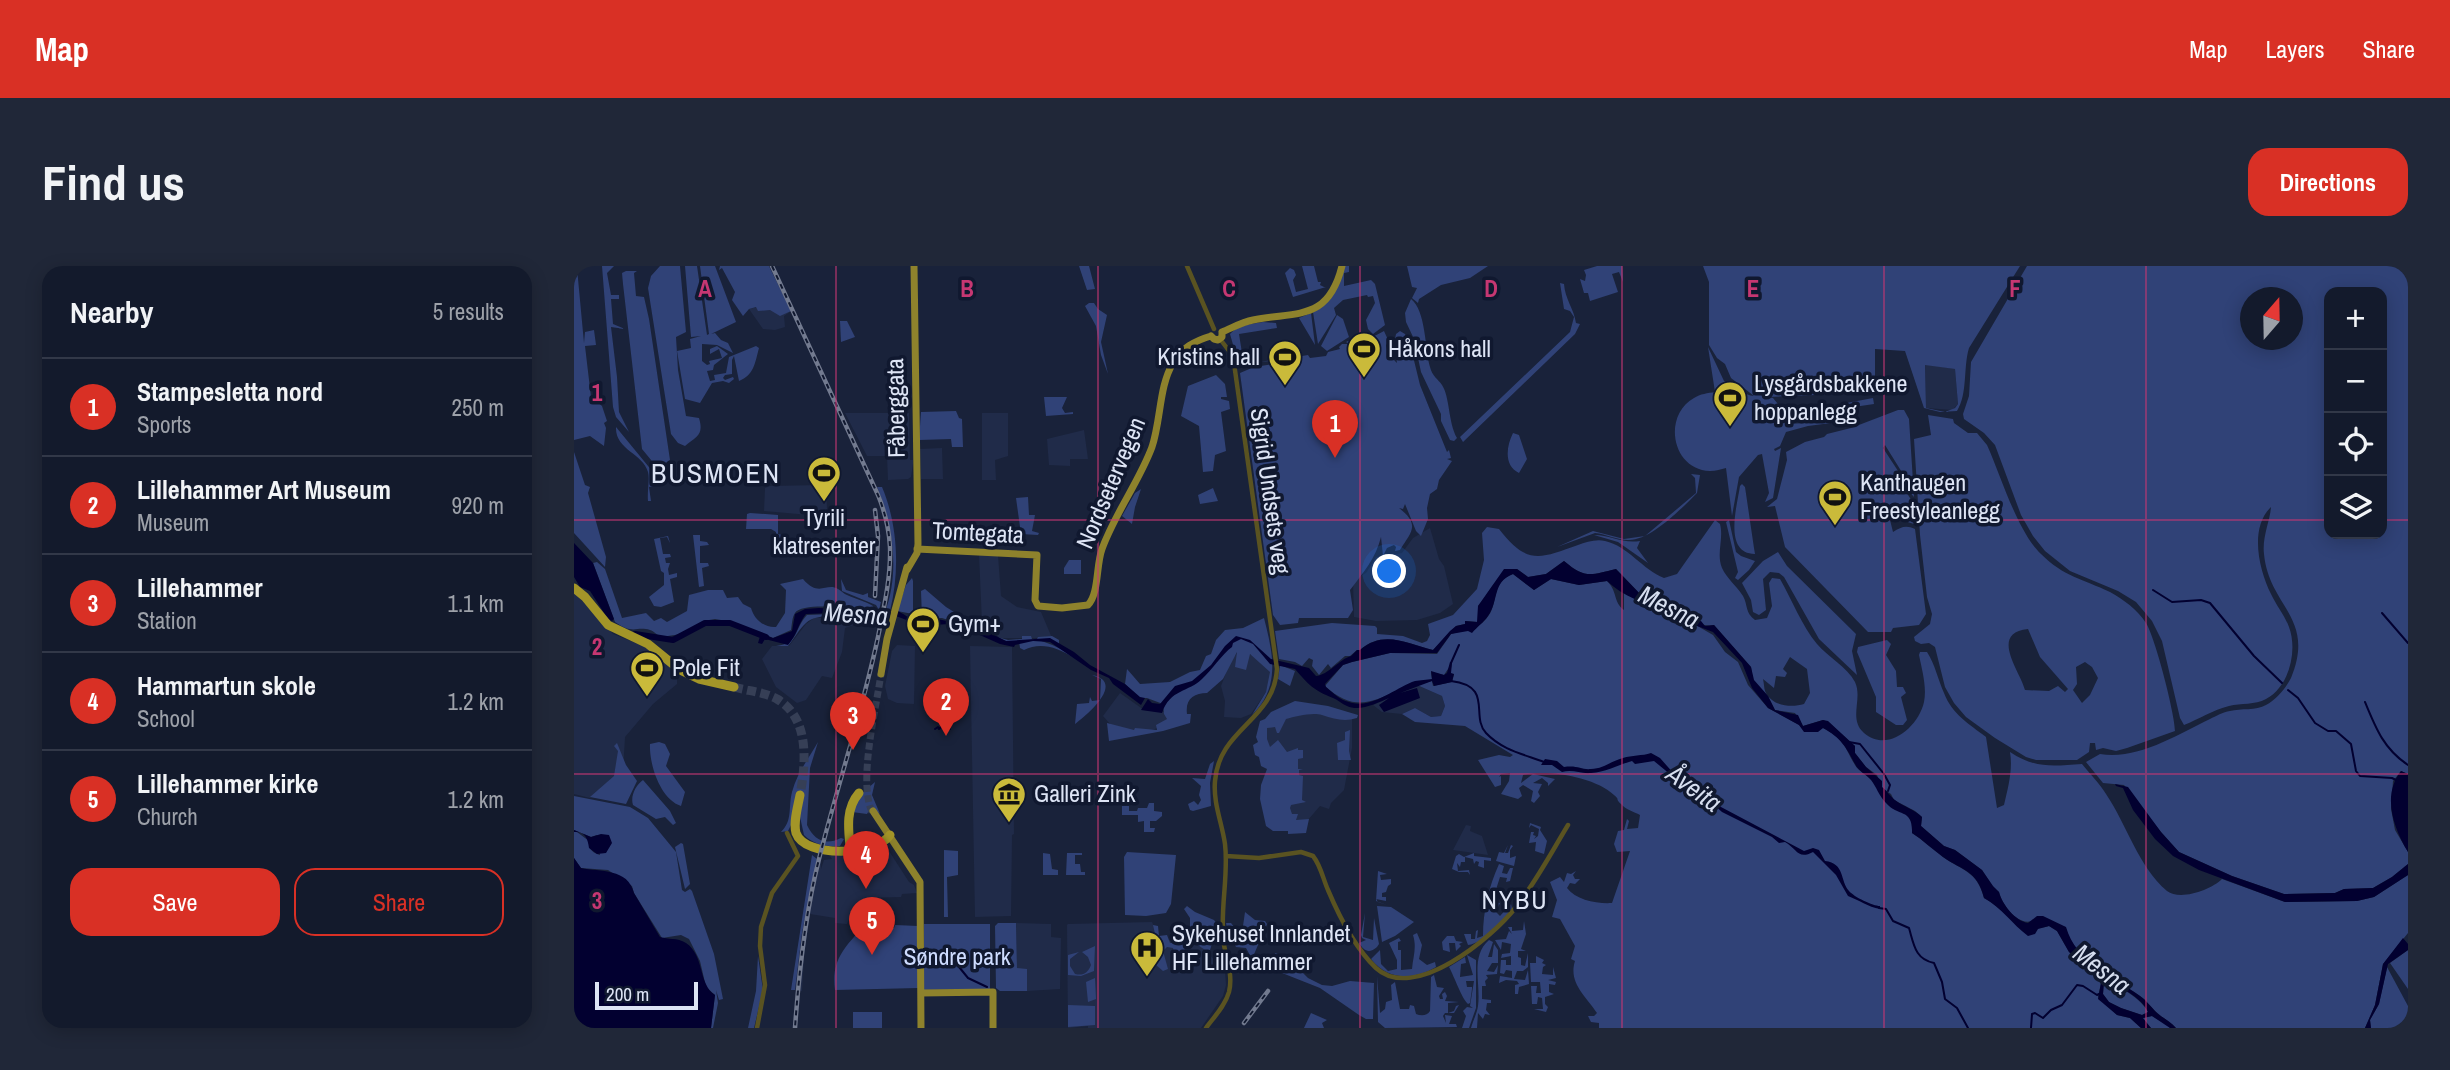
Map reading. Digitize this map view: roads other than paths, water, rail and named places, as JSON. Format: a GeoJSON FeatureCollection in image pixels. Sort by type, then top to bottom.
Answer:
{"type":"FeatureCollection","features":[{"type":"Feature","properties":{"kind":"highway"},"geometry":{"type":"LineString","coordinates":[[574,588],[615,630],[648,643],[686,674],[734,688]]}},
{"type":"Feature","properties":{"kind":"highway"},"geometry":{"type":"LineString","coordinates":[[848,847],[850,804],[859,793]]}},
{"type":"Feature","properties":{"kind":"highway"},"geometry":{"type":"LineString","coordinates":[[800,795],[796,833],[806,845],[824,850],[870,848],[887,837]]}},
{"type":"Feature","properties":{"kind":"main road","name":"Fåberggata"},"geometry":{"type":"LineString","coordinates":[[881,674],[890,626],[910,559],[917,549],[914,266]]}},
{"type":"Feature","properties":{"kind":"main road","name":"Nordsetervegen"},"geometry":{"type":"LineString","coordinates":[[1037,555],[1035,600],[1038,606],[1069,608],[1085,606],[1091,602],[1102,550],[1140,475],[1155,436],[1170,369],[1186,348],[1217,334],[1255,319],[1303,313],[1319,306],[1333,291],[1342,266]]}},
{"type":"Feature","properties":{"kind":"main road","name":"Tomtegata"},"geometry":{"type":"LineString","coordinates":[[917,549],[1037,555]]}},
{"type":"Feature","properties":{"kind":"main road"},"geometry":{"type":"LineString","coordinates":[[874,814],[887,837],[919,878],[921,1028]]}},
{"type":"Feature","properties":{"kind":"main road"},"geometry":{"type":"LineString","coordinates":[[921,993],[993,992],[993,1028]]}},
{"type":"Feature","properties":{"kind":"street","name":"Sigrid Undsets veg"},"geometry":{"type":"LineString","coordinates":[[1187,266],[1217,334],[1233,356],[1277,669],[1275,682],[1263,708],[1232,738],[1218,763],[1215,795],[1226,856]]}},
{"type":"Feature","properties":{"kind":"street"},"geometry":{"type":"LineString","coordinates":[[1206,1028],[1224,1004],[1230,988],[1230,967],[1223,932],[1226,856],[1259,858],[1306,852],[1317,861],[1336,908],[1374,965],[1393,978],[1413,979],[1456,958],[1504,921],[1523,897],[1568,825]]}},
{"type":"Feature","properties":{"kind":"street"},"geometry":{"type":"LineString","coordinates":[[757,1028],[765,985],[760,946],[761,927],[772,893],[798,856],[787,833]]}},
{"type":"Feature","properties":{"kind":"water"},"geometry":{"type":"Polygon","coordinates":[[[574,543],[593,563],[614,619],[612,621],[590,591],[580,587],[574,577],[574,543]]]}},
{"type":"Feature","properties":{"kind":"water"},"geometry":{"type":"Polygon","coordinates":[[[1564,561],[1577,571],[1588,574],[1616,569],[1642,596],[1666,605],[1671,603],[1693,622],[1701,621],[1705,626],[1714,625],[1751,667],[1754,680],[1768,696],[1775,710],[1798,715],[1803,726],[1828,721],[1855,746],[1855,753],[1882,781],[1882,787],[1898,802],[1922,817],[1921,826],[1944,846],[1955,850],[1982,870],[2014,915],[2028,923],[2037,916],[2043,916],[2066,927],[2071,939],[2086,959],[2142,998],[2176,1028],[2170,1028],[2152,1016],[2143,1018],[2151,1028],[2141,1028],[2130,1018],[2117,1015],[2098,999],[2101,983],[2099,978],[2069,952],[2057,931],[2049,926],[2028,936],[1984,898],[1973,876],[1912,833],[1912,825],[1907,816],[1886,803],[1871,780],[1858,769],[1839,739],[1823,728],[1818,732],[1804,732],[1799,725],[1768,708],[1752,688],[1742,663],[1713,632],[1682,617],[1675,619],[1670,616],[1668,609],[1635,599],[1607,581],[1579,585],[1551,579],[1534,590],[1513,574],[1502,582],[1491,610],[1472,633],[1468,631],[1451,634],[1437,653],[1390,653],[1343,665],[1325,684],[1343,700],[1366,703],[1415,681],[1432,679],[1431,671],[1444,675],[1450,662],[1452,663],[1452,682],[1434,686],[1432,681],[1400,693],[1417,688],[1420,698],[1384,712],[1379,705],[1389,698],[1352,708],[1307,683],[1295,669],[1270,664],[1253,644],[1241,639],[1233,643],[1202,679],[1170,699],[1162,713],[1141,710],[1148,699],[1152,703],[1160,704],[1175,686],[1192,681],[1211,665],[1236,636],[1250,640],[1271,659],[1309,668],[1316,676],[1378,640],[1396,640],[1433,650],[1456,626],[1465,624],[1465,621],[1477,622],[1478,606],[1504,569],[1517,569],[1528,577],[1546,574],[1564,561]],[[2104,981],[2103,994],[2109,1002],[2142,1015],[2148,1012],[2136,997],[2104,981]]]}},
{"type":"Feature","properties":{"kind":"water"},"geometry":{"type":"Polygon","coordinates":[[[805,609],[874,612],[895,610],[909,618],[913,615],[922,619],[933,618],[974,627],[972,632],[948,624],[935,625],[896,616],[876,616],[861,612],[806,614],[788,645],[765,639],[762,644],[758,643],[761,633],[773,638],[792,631],[795,614],[805,609]]]}},
{"type":"Feature","properties":{"kind":"water"},"geometry":{"type":"Polygon","coordinates":[[[976,626],[1006,641],[1050,638],[1145,698],[1141,705],[1109,678],[1091,670],[1050,642],[1033,641],[1014,647],[1000,644],[973,632],[976,626]]]}},
{"type":"Feature","properties":{"kind":"water"},"geometry":{"type":"Polygon","coordinates":[[[1651,753],[1660,758],[1675,775],[1702,791],[1721,807],[1804,851],[1813,848],[1819,850],[1825,861],[1831,862],[1839,869],[1849,891],[1864,901],[1880,906],[1880,909],[1848,896],[1836,875],[1813,852],[1801,854],[1785,842],[1779,843],[1722,812],[1654,761],[1635,764],[1632,761],[1591,773],[1562,772],[1552,765],[1541,765],[1545,759],[1557,761],[1564,767],[1595,769],[1623,758],[1651,753]]]}},
{"type":"Feature","properties":{"kind":"water"},"geometry":{"type":"Polygon","coordinates":[[[2401,771],[2408,774],[2408,852],[2394,822],[2391,801],[2395,780],[2401,771]]]}},
{"type":"Feature","properties":{"kind":"water"},"geometry":{"type":"Polygon","coordinates":[[[2115,784],[2128,787],[2179,852],[2232,876],[2284,894],[2335,893],[2344,889],[2373,888],[2408,864],[2408,875],[2374,897],[2357,901],[2285,902],[2199,870],[2173,856],[2155,839],[2133,810],[2123,788],[2115,784]]]}},
{"type":"Feature","properties":{"kind":"water"},"geometry":{"type":"Polygon","coordinates":[[[581,833],[591,837],[609,835],[612,843],[606,853],[597,854],[589,848],[587,839],[581,833]]]}},
{"type":"Feature","properties":{"kind":"water"},"geometry":{"type":"Polygon","coordinates":[[[574,858],[581,868],[612,873],[626,879],[660,937],[683,941],[692,949],[706,984],[715,995],[711,1028],[574,1028],[574,858]]]}},
{"type":"Feature","properties":{"kind":"water"},"geometry":{"type":"Polygon","coordinates":[[[2403,938],[2408,944],[2408,950],[2388,964],[2379,1004],[2370,1020],[2371,1028],[2365,1028],[2375,1005],[2383,964],[2403,938]]]}},
{"type":"Feature","properties":{"kind":"waterway"},"geometry":{"type":"LineString","coordinates":[[2153,590],[2172,602],[2201,600],[2210,603],[2254,656],[2282,683]]}},
{"type":"Feature","properties":{"kind":"waterway"},"geometry":{"type":"LineString","coordinates":[[2382,613],[2408,643]]}},
{"type":"Feature","properties":{"kind":"waterway","name":"Mesna"},"geometry":{"type":"LineString","coordinates":[[635,634],[673,640],[705,623],[730,623],[766,637]]}},
{"type":"Feature","properties":{"kind":"waterway"},"geometry":{"type":"LineString","coordinates":[[1451,663],[1459,645]]}},
{"type":"Feature","properties":{"kind":"waterway","name":"Åveita"},"geometry":{"type":"LineString","coordinates":[[1451,681],[1464,684],[1477,695],[1482,726],[1492,739],[1513,751],[1544,762]]}},
{"type":"Feature","properties":{"kind":"waterway"},"geometry":{"type":"LineString","coordinates":[[2288,690],[2298,698],[2315,723],[2328,731],[2336,731],[2351,744],[2356,771],[2360,776],[2396,780]]}},
{"type":"Feature","properties":{"kind":"waterway"},"geometry":{"type":"LineString","coordinates":[[2365,702],[2387,745],[2408,765]]}},
{"type":"Feature","properties":{"kind":"waterway"},"geometry":{"type":"LineString","coordinates":[[935,729],[950,729]]}},
{"type":"Feature","properties":{"kind":"waterway"},"geometry":{"type":"LineString","coordinates":[[1849,742],[1860,744],[1884,774],[1890,785],[1888,791]]}},
{"type":"Feature","properties":{"kind":"waterway","name":"Åveita"},"geometry":{"type":"LineString","coordinates":[[1879,908],[1886,909],[1893,921],[1909,928],[1916,950],[1923,958],[1934,963],[1945,999],[1957,1008],[1968,1028]]}},
{"type":"Feature","properties":{"kind":"waterway"},"geometry":{"type":"LineString","coordinates":[[955,962],[968,978],[987,987]]}},
{"type":"Feature","properties":{"kind":"waterway"},"geometry":{"type":"LineString","coordinates":[[2031,1028],[2032,1014],[2043,1018],[2062,1005],[2077,985],[2099,994]]}},
{"type":"Feature","properties":{"kind":"tunnel"},"geometry":{"type":"LineString","coordinates":[[872,812],[868,799],[867,764],[881,674]]}},
{"type":"Feature","properties":{"kind":"tunnel"},"geometry":{"type":"LineString","coordinates":[[734,687],[777,699],[788,707],[795,718],[800,729],[804,756],[800,795]]}},
{"type":"Feature","properties":{"kind":"railway"},"geometry":{"type":"LineString","coordinates":[[772,266],[878,495],[890,547],[888,581],[878,637],[810,901],[795,1028]]}},
{"type":"Feature","properties":{"kind":"railway"},"geometry":{"type":"LineString","coordinates":[[875,510],[878,536],[875,596]]}},
{"type":"Feature","properties":{"kind":"railway"},"geometry":{"type":"LineString","coordinates":[[1244,1023],[1268,991]]}},
{"type":"Feature","properties":{"kind":"place","name":"Håkons hall"},"geometry":{"type":"Point","coordinates":[1364,379]}},
{"type":"Feature","properties":{"kind":"place","name":"Kristins hall"},"geometry":{"type":"Point","coordinates":[1285,387]}},
{"type":"Feature","properties":{"kind":"place","name":"Lysgårdsbakkene hoppanlegg"},"geometry":{"type":"Point","coordinates":[1730,428]}},
{"type":"Feature","properties":{"kind":"place","name":"Stampesletta nord"},"geometry":{"type":"Point","coordinates":[1335,458]}},
{"type":"Feature","properties":{"kind":"place","name":"Tyrili klatresenter"},"geometry":{"type":"Point","coordinates":[824,503]}},
{"type":"Feature","properties":{"kind":"place","name":"Kanthaugen Freestyleanlegg"},"geometry":{"type":"Point","coordinates":[1835,527]}},
{"type":"Feature","properties":{"kind":"place","name":"Gym+"},"geometry":{"type":"Point","coordinates":[923,654]}},
{"type":"Feature","properties":{"kind":"place","name":"Pole Fit"},"geometry":{"type":"Point","coordinates":[647,698]}},
{"type":"Feature","properties":{"kind":"place","name":"Lillehammer Art Museum"},"geometry":{"type":"Point","coordinates":[946,736]}},
{"type":"Feature","properties":{"kind":"place","name":"Lillehammer"},"geometry":{"type":"Point","coordinates":[853,750]}},
{"type":"Feature","properties":{"kind":"place","name":"Galleri Zink"},"geometry":{"type":"Point","coordinates":[1009,824]}},
{"type":"Feature","properties":{"kind":"place","name":"Hammartun skole"},"geometry":{"type":"Point","coordinates":[866,889]}},
{"type":"Feature","properties":{"kind":"place","name":"Lillehammer kirke"},"geometry":{"type":"Point","coordinates":[872,955]}},
{"type":"Feature","properties":{"kind":"place","name":"Sykehuset Innlandet HF Lillehammer"},"geometry":{"type":"Point","coordinates":[1147,978]}},
{"type":"Feature","properties":{"kind":"district","name":"BUSMOEN"},"geometry":{"type":"Point","coordinates":[716,473]}},
{"type":"Feature","properties":{"kind":"district","name":"NYBU"},"geometry":{"type":"Point","coordinates":[1515,900]}},
{"type":"Feature","properties":{"kind":"park label","name":"Søndre park"},"geometry":{"type":"Point","coordinates":[957,957]}}]}
